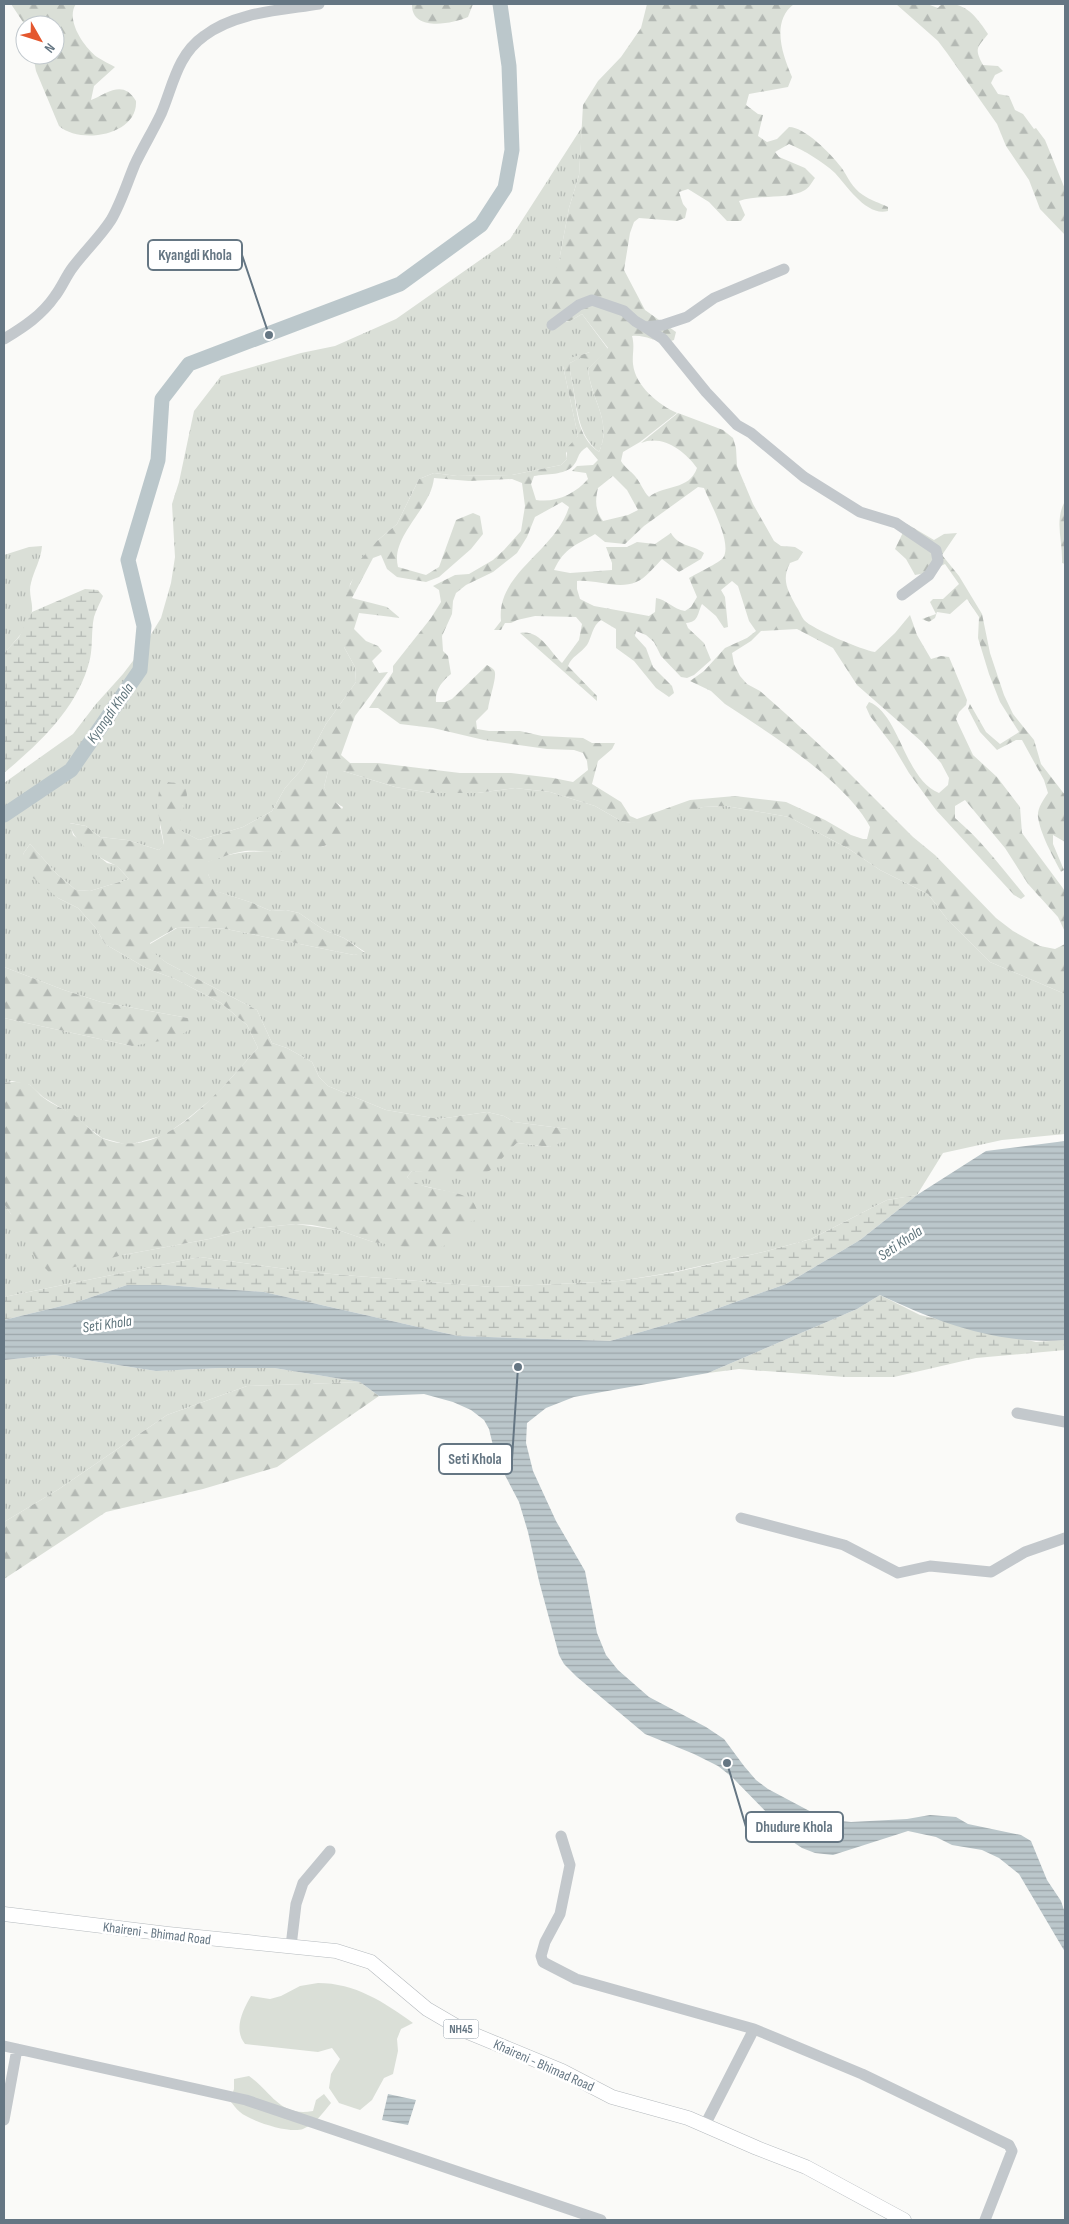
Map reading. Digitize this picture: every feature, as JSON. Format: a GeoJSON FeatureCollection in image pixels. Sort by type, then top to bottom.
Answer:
{"type":"FeatureCollection","features":[{"type":"Feature","properties":{"kind":"main road","name":"Khaireni - Bhimad Road"},"geometry":{"type":"LineString","coordinates":[[4,1914],[168,1934],[336,1951],[366,1960],[378,1967],[427,2010],[464,2030],[562,2071],[612,2097],[688,2118],[806,2167],[904,2220]]}},
{"type":"Feature","properties":{"kind":"street"},"geometry":{"type":"LineString","coordinates":[[4,339],[43,311],[56,295],[72,268],[105,229],[119,204],[136,162],[161,113],[174,75],[192,46],[203,36],[228,23],[253,16],[319,4]]}},
{"type":"Feature","properties":{"kind":"street"},"geometry":{"type":"LineString","coordinates":[[645,327],[663,325],[687,317],[714,298],[784,269]]}},
{"type":"Feature","properties":{"kind":"street"},"geometry":{"type":"LineString","coordinates":[[552,325],[579,305],[592,300],[624,311],[635,322],[663,339],[706,392],[737,426],[751,433],[804,477],[860,512],[896,523],[936,550],[938,561],[929,575],[902,595]]}},
{"type":"Feature","properties":{"kind":"street"},"geometry":{"type":"LineString","coordinates":[[1017,1413],[1065,1422]]}},
{"type":"Feature","properties":{"kind":"street"},"geometry":{"type":"LineString","coordinates":[[741,1518],[844,1545],[898,1573],[930,1566],[991,1572],[1025,1552],[1065,1538]]}},
{"type":"Feature","properties":{"kind":"street"},"geometry":{"type":"LineString","coordinates":[[561,1836],[570,1865],[560,1914],[545,1942],[541,1956],[543,1962],[576,1979],[754,2028],[862,2074],[1009,2145],[1012,2151],[985,2220]]}},
{"type":"Feature","properties":{"kind":"street"},"geometry":{"type":"LineString","coordinates":[[291,1946],[296,1904],[303,1884],[330,1852]]}},
{"type":"Feature","properties":{"kind":"street"},"geometry":{"type":"LineString","coordinates":[[705,2125],[754,2028]]}},
{"type":"Feature","properties":{"kind":"street"},"geometry":{"type":"LineString","coordinates":[[4,2046],[246,2100],[601,2220]]}},
{"type":"Feature","properties":{"kind":"street"},"geometry":{"type":"LineString","coordinates":[[4,2120],[17,2049]]}},
{"type":"Feature","properties":{"kind":"green space"},"geometry":{"type":"Polygon","coordinates":[[[11,4],[76,4],[73,10],[74,25],[82,40],[92,53],[115,67],[94,86],[91,100],[109,91],[121,89],[126,91],[136,101],[134,113],[128,122],[118,129],[94,135],[81,135],[69,132],[59,126],[35,65],[65,65],[65,15],[18,15],[11,4]]]}},
{"type":"Feature","properties":{"kind":"green space"},"geometry":{"type":"Polygon","coordinates":[[[412,4],[473,4],[468,17],[452,22],[434,24],[418,19],[413,13],[412,4]]]}},
{"type":"Feature","properties":{"kind":"green space"},"geometry":{"type":"Polygon","coordinates":[[[647,4],[794,4],[787,11],[781,29],[782,48],[792,77],[788,87],[749,94],[746,105],[758,114],[763,115],[758,136],[767,142],[777,139],[789,127],[802,131],[831,155],[859,192],[888,207],[888,211],[880,212],[865,205],[835,173],[813,157],[789,144],[775,152],[779,157],[805,168],[815,178],[805,190],[790,195],[739,201],[745,215],[741,221],[727,221],[709,202],[688,189],[679,192],[687,209],[685,218],[677,221],[639,218],[634,222],[630,233],[624,270],[645,310],[676,332],[674,340],[663,342],[632,336],[633,364],[638,380],[649,394],[677,413],[640,442],[623,452],[621,461],[637,479],[649,497],[662,490],[683,484],[693,475],[697,468],[680,450],[665,442],[649,441],[641,443],[678,413],[723,430],[733,438],[736,448],[737,466],[753,504],[774,541],[781,546],[795,547],[803,552],[798,560],[790,563],[787,569],[786,580],[790,595],[804,620],[817,629],[838,639],[875,652],[910,615],[917,635],[931,659],[941,656],[949,657],[967,700],[966,705],[959,712],[956,719],[973,755],[997,777],[1020,807],[1022,833],[1065,891],[1065,932],[1058,917],[1028,884],[1005,848],[965,800],[955,806],[955,818],[1009,876],[1025,896],[1021,899],[1014,895],[936,810],[909,773],[893,746],[870,716],[866,707],[869,702],[888,719],[918,775],[927,786],[939,793],[948,785],[949,778],[941,763],[922,742],[857,685],[833,648],[797,629],[761,631],[751,641],[732,653],[734,664],[740,676],[747,684],[760,691],[837,761],[913,837],[935,855],[996,918],[1013,931],[1040,946],[1055,949],[1065,944],[1065,994],[990,962],[947,919],[928,894],[880,870],[849,849],[789,817],[726,806],[703,807],[655,822],[631,823],[621,821],[595,806],[550,792],[515,788],[477,793],[431,793],[395,787],[343,771],[328,771],[324,787],[348,817],[353,831],[336,842],[307,850],[286,852],[245,851],[231,854],[208,862],[208,874],[216,891],[271,911],[286,910],[299,913],[324,930],[344,938],[365,953],[354,955],[226,929],[196,927],[176,928],[150,943],[151,951],[167,963],[257,1010],[272,1043],[287,1048],[312,1062],[319,1077],[328,1086],[386,1110],[439,1119],[487,1112],[504,1116],[514,1122],[568,1129],[565,1141],[550,1147],[517,1143],[492,1169],[475,1175],[453,1176],[412,1171],[407,1177],[414,1182],[465,1196],[475,1205],[481,1219],[465,1223],[465,1231],[457,1241],[430,1251],[373,1242],[338,1230],[296,1224],[247,1229],[209,1239],[123,1255],[50,1273],[36,1259],[4,1204],[4,1083],[21,1082],[30,1085],[42,1097],[74,1115],[100,1137],[127,1144],[149,1140],[170,1131],[190,1117],[210,1100],[258,1048],[247,1025],[221,1003],[175,979],[146,968],[105,944],[95,927],[78,908],[58,898],[33,878],[23,854],[30,844],[57,874],[76,890],[90,891],[129,879],[117,866],[81,844],[69,823],[86,826],[100,837],[127,840],[159,850],[164,844],[157,806],[159,791],[168,782],[185,784],[187,795],[178,829],[199,840],[243,827],[272,811],[285,788],[302,769],[326,724],[356,682],[355,667],[344,647],[338,628],[342,605],[361,559],[378,540],[397,524],[419,479],[434,473],[457,476],[512,475],[561,465],[567,459],[567,448],[578,436],[563,360],[591,352],[589,359],[580,358],[570,363],[570,369],[577,414],[582,431],[586,439],[599,452],[604,431],[588,369],[608,348],[582,314],[570,321],[547,320],[547,300],[559,261],[569,208],[579,175],[583,105],[598,81],[621,57],[641,28],[647,4]],[[587,447],[570,469],[560,473],[534,476],[531,484],[536,500],[558,499],[577,489],[588,479],[586,473],[572,471],[577,466],[593,465],[598,460],[587,447]],[[613,476],[598,488],[596,505],[603,521],[628,515],[638,510],[627,490],[613,476]],[[434,478],[426,501],[400,544],[397,556],[398,567],[426,575],[439,567],[456,520],[473,513],[480,516],[483,534],[471,549],[439,577],[426,582],[397,577],[387,569],[381,555],[373,558],[352,598],[387,607],[400,618],[359,613],[354,629],[366,641],[378,646],[382,651],[372,661],[379,673],[388,672],[355,716],[341,755],[350,763],[378,763],[460,773],[511,773],[573,782],[588,770],[587,761],[583,753],[574,750],[547,749],[484,740],[433,728],[400,724],[378,708],[369,708],[393,672],[393,666],[431,618],[441,602],[439,590],[433,586],[455,575],[469,574],[493,560],[521,531],[525,506],[522,483],[512,479],[469,481],[434,478]],[[698,487],[644,526],[625,544],[605,542],[595,534],[562,556],[554,570],[570,573],[612,570],[612,563],[606,547],[627,547],[637,542],[655,544],[671,533],[678,541],[704,553],[701,559],[679,572],[662,559],[636,582],[614,585],[591,581],[577,581],[577,589],[580,599],[594,606],[649,616],[655,612],[656,598],[685,611],[691,607],[697,597],[689,578],[721,560],[725,552],[723,534],[704,488],[698,487]],[[562,502],[535,517],[527,537],[517,553],[493,572],[466,585],[456,593],[452,614],[442,636],[443,651],[448,656],[451,674],[440,686],[436,702],[445,702],[452,699],[487,665],[494,670],[494,680],[488,709],[476,721],[477,729],[520,731],[542,736],[583,738],[592,743],[615,743],[612,749],[598,761],[592,784],[621,802],[630,816],[637,819],[690,800],[735,796],[786,802],[825,820],[851,835],[867,839],[870,827],[859,810],[843,792],[805,759],[725,704],[711,691],[690,681],[704,671],[725,648],[747,638],[756,631],[749,621],[738,586],[732,581],[721,590],[725,597],[728,627],[724,628],[716,616],[702,604],[697,617],[693,621],[686,623],[688,628],[704,643],[711,660],[694,675],[687,678],[681,677],[661,656],[654,642],[646,635],[636,631],[635,636],[646,648],[653,667],[672,686],[674,693],[669,697],[656,688],[634,661],[616,648],[616,629],[601,620],[598,622],[587,645],[568,666],[597,696],[597,701],[520,633],[533,634],[539,638],[562,663],[579,640],[582,624],[576,617],[535,616],[505,623],[501,630],[494,630],[501,621],[502,604],[508,589],[517,576],[552,537],[562,523],[569,507],[562,502]]]}},
{"type":"Feature","properties":{"kind":"green space"},"geometry":{"type":"Polygon","coordinates":[[[896,4],[927,4],[938,8],[943,4],[955,4],[966,9],[980,23],[988,34],[978,48],[980,59],[983,65],[998,66],[1003,71],[995,75],[991,83],[998,94],[1009,96],[1015,110],[1023,114],[1045,140],[1065,189],[1065,235],[1040,209],[1029,180],[1006,146],[997,124],[947,53],[938,41],[896,4]]]}},
{"type":"Feature","properties":{"kind":"green space"},"geometry":{"type":"Polygon","coordinates":[[[582,127],[579,175],[569,208],[559,261],[562,322],[570,321],[582,314],[608,349],[588,369],[604,430],[599,452],[583,431],[576,405],[570,369],[570,363],[590,352],[563,361],[578,436],[566,453],[567,459],[561,465],[512,475],[457,476],[434,473],[419,479],[397,524],[378,540],[350,584],[344,647],[355,667],[356,682],[326,724],[302,769],[285,788],[272,811],[243,827],[199,840],[177,829],[185,785],[168,782],[160,827],[164,845],[159,850],[127,840],[100,837],[86,826],[70,823],[73,835],[107,863],[116,865],[129,879],[90,891],[76,890],[57,874],[30,844],[23,854],[58,898],[78,908],[95,927],[105,944],[146,968],[175,979],[221,1003],[247,1025],[258,1048],[214,1097],[165,1135],[128,1145],[102,1138],[74,1116],[43,1097],[30,1085],[12,1081],[4,1083],[4,1018],[132,1046],[188,1018],[101,1002],[4,967],[4,783],[73,734],[142,649],[161,618],[171,583],[175,557],[172,504],[179,482],[194,411],[221,376],[301,353],[335,346],[396,319],[510,239],[582,127]]]}},
{"type":"Feature","properties":{"kind":"green space"},"geometry":{"type":"Polygon","coordinates":[[[1065,501],[1065,564],[1062,563],[1059,524],[1065,501]]]}},
{"type":"Feature","properties":{"kind":"green space"},"geometry":{"type":"Polygon","coordinates":[[[907,524],[934,540],[944,534],[957,533],[942,555],[959,576],[982,614],[990,653],[1004,695],[1013,714],[1034,740],[1041,764],[1065,795],[1065,842],[1053,835],[1053,844],[1064,870],[1061,872],[1044,837],[1038,817],[1039,808],[1048,793],[1044,780],[1022,740],[1016,740],[997,750],[980,732],[968,709],[970,704],[986,732],[1000,744],[1019,732],[1000,702],[989,674],[978,638],[979,617],[967,599],[950,614],[937,612],[935,618],[929,622],[922,619],[936,614],[930,602],[933,599],[943,599],[959,584],[945,564],[926,573],[915,575],[906,559],[895,549],[907,524]]]}},
{"type":"Feature","properties":{"kind":"green space"},"geometry":{"type":"Polygon","coordinates":[[[42,546],[30,587],[31,617],[21,634],[4,653],[4,555],[29,547],[42,546]]]}},
{"type":"Feature","properties":{"kind":"green space"},"geometry":{"type":"Polygon","coordinates":[[[85,589],[98,590],[103,596],[94,617],[91,654],[85,676],[67,708],[56,722],[31,749],[4,773],[4,653],[19,637],[32,612],[85,589]]]}},
{"type":"Feature","properties":{"kind":"green space"},"geometry":{"type":"Polygon","coordinates":[[[328,771],[343,771],[395,787],[431,793],[477,793],[515,788],[550,792],[595,806],[621,821],[631,823],[703,807],[726,806],[789,817],[849,849],[880,870],[928,894],[947,919],[990,962],[1065,994],[1065,1134],[1002,1140],[943,1153],[917,1195],[887,1200],[811,1239],[669,1273],[619,1281],[492,1287],[307,1272],[200,1257],[4,1297],[4,1204],[11,1214],[123,1255],[209,1239],[247,1229],[296,1224],[338,1230],[373,1242],[459,1194],[415,1184],[407,1177],[412,1171],[437,1172],[492,1168],[517,1143],[550,1147],[568,1129],[514,1122],[504,1116],[487,1112],[439,1119],[386,1110],[328,1086],[319,1077],[312,1062],[287,1048],[272,1043],[257,1010],[167,963],[150,951],[150,944],[177,928],[196,927],[226,929],[354,955],[365,952],[344,938],[324,930],[299,913],[286,910],[271,911],[215,891],[208,874],[207,862],[226,856],[326,846],[343,807],[330,799],[324,787],[328,771]]]}},
{"type":"Feature","properties":{"kind":"green space"},"geometry":{"type":"Polygon","coordinates":[[[4,967],[101,1002],[188,1018],[190,1029],[177,1038],[132,1046],[4,1018],[4,967]]]}},
{"type":"Feature","properties":{"kind":"green space"},"geometry":{"type":"Polygon","coordinates":[[[917,1195],[860,1240],[786,1284],[699,1315],[610,1341],[458,1336],[264,1292],[165,1285],[127,1285],[74,1303],[4,1320],[4,1297],[200,1257],[307,1272],[492,1287],[619,1281],[672,1273],[811,1239],[887,1200],[917,1195]]]}},
{"type":"Feature","properties":{"kind":"green space"},"geometry":{"type":"Polygon","coordinates":[[[880,1295],[920,1315],[1036,1342],[1065,1340],[1065,1350],[976,1358],[894,1377],[845,1377],[739,1369],[708,1373],[857,1309],[880,1295]]]}},
{"type":"Feature","properties":{"kind":"green space"},"geometry":{"type":"Polygon","coordinates":[[[54,1355],[156,1371],[274,1368],[360,1382],[247,1386],[167,1415],[59,1489],[4,1522],[4,1360],[54,1355]]]}},
{"type":"Feature","properties":{"kind":"green space"},"geometry":{"type":"Polygon","coordinates":[[[360,1382],[379,1396],[277,1467],[203,1489],[106,1512],[4,1579],[4,1522],[59,1489],[167,1415],[247,1386],[360,1382]]]}},
{"type":"Feature","properties":{"kind":"green space"},"geometry":{"type":"Polygon","coordinates":[[[318,1983],[344,1986],[357,1990],[380,2001],[413,2023],[401,2029],[397,2039],[398,2051],[393,2074],[384,2078],[372,2100],[360,2110],[339,2103],[329,2088],[331,2074],[340,2059],[332,2048],[318,2052],[245,2044],[241,2038],[240,2020],[251,1996],[270,1999],[281,1996],[300,1986],[318,1983]]]}},
{"type":"Feature","properties":{"kind":"green space"},"geometry":{"type":"Polygon","coordinates":[[[249,2076],[277,2102],[292,2110],[301,2112],[313,2111],[316,2100],[324,2094],[331,2103],[315,2121],[303,2129],[289,2130],[261,2123],[245,2116],[230,2101],[234,2089],[234,2079],[249,2076]]]}},
{"type":"Feature","properties":{"kind":"water"},"geometry":{"type":"Polygon","coordinates":[[[1065,1141],[1065,1340],[1040,1341],[1016,1339],[970,1330],[925,1315],[880,1295],[857,1309],[708,1373],[574,1397],[546,1408],[527,1423],[526,1443],[533,1471],[556,1521],[585,1571],[597,1633],[606,1655],[618,1670],[649,1697],[706,1727],[724,1739],[756,1780],[768,1789],[817,1815],[831,1820],[851,1822],[907,1819],[930,1815],[956,1817],[968,1824],[1021,1835],[1031,1841],[1047,1880],[1061,1901],[1065,1913],[1065,1952],[1019,1874],[999,1858],[982,1850],[952,1845],[936,1837],[908,1831],[833,1855],[815,1853],[802,1848],[787,1838],[775,1821],[732,1777],[718,1766],[645,1734],[577,1677],[564,1664],[559,1655],[519,1502],[496,1458],[489,1429],[484,1420],[471,1410],[453,1402],[424,1394],[379,1396],[360,1382],[274,1368],[156,1371],[54,1355],[4,1360],[4,1320],[74,1303],[127,1285],[165,1285],[264,1292],[458,1336],[610,1341],[699,1315],[786,1284],[860,1240],[917,1195],[986,1151],[1065,1141]]]}},
{"type":"Feature","properties":{"kind":"water"},"geometry":{"type":"Polygon","coordinates":[[[388,2094],[416,2100],[408,2125],[382,2120],[388,2094]]]}},
{"type":"Feature","properties":{"kind":"waterway","name":"Kyangdi Khola"},"geometry":{"type":"LineString","coordinates":[[4,815],[71,770],[140,670],[144,626],[128,560],[158,460],[162,399],[189,364],[400,284],[481,225],[505,188],[512,150],[509,66],[500,4]]}},
{"type":"Feature","properties":{"kind":"place","name":"Kyangdi Khola"},"geometry":{"type":"Point","coordinates":[269,335]}},
{"type":"Feature","properties":{"kind":"place","name":"Seti Khola"},"geometry":{"type":"Point","coordinates":[518,1367]}},
{"type":"Feature","properties":{"kind":"place","name":"Dhudure Khola"},"geometry":{"type":"Point","coordinates":[727,1763]}}]}
